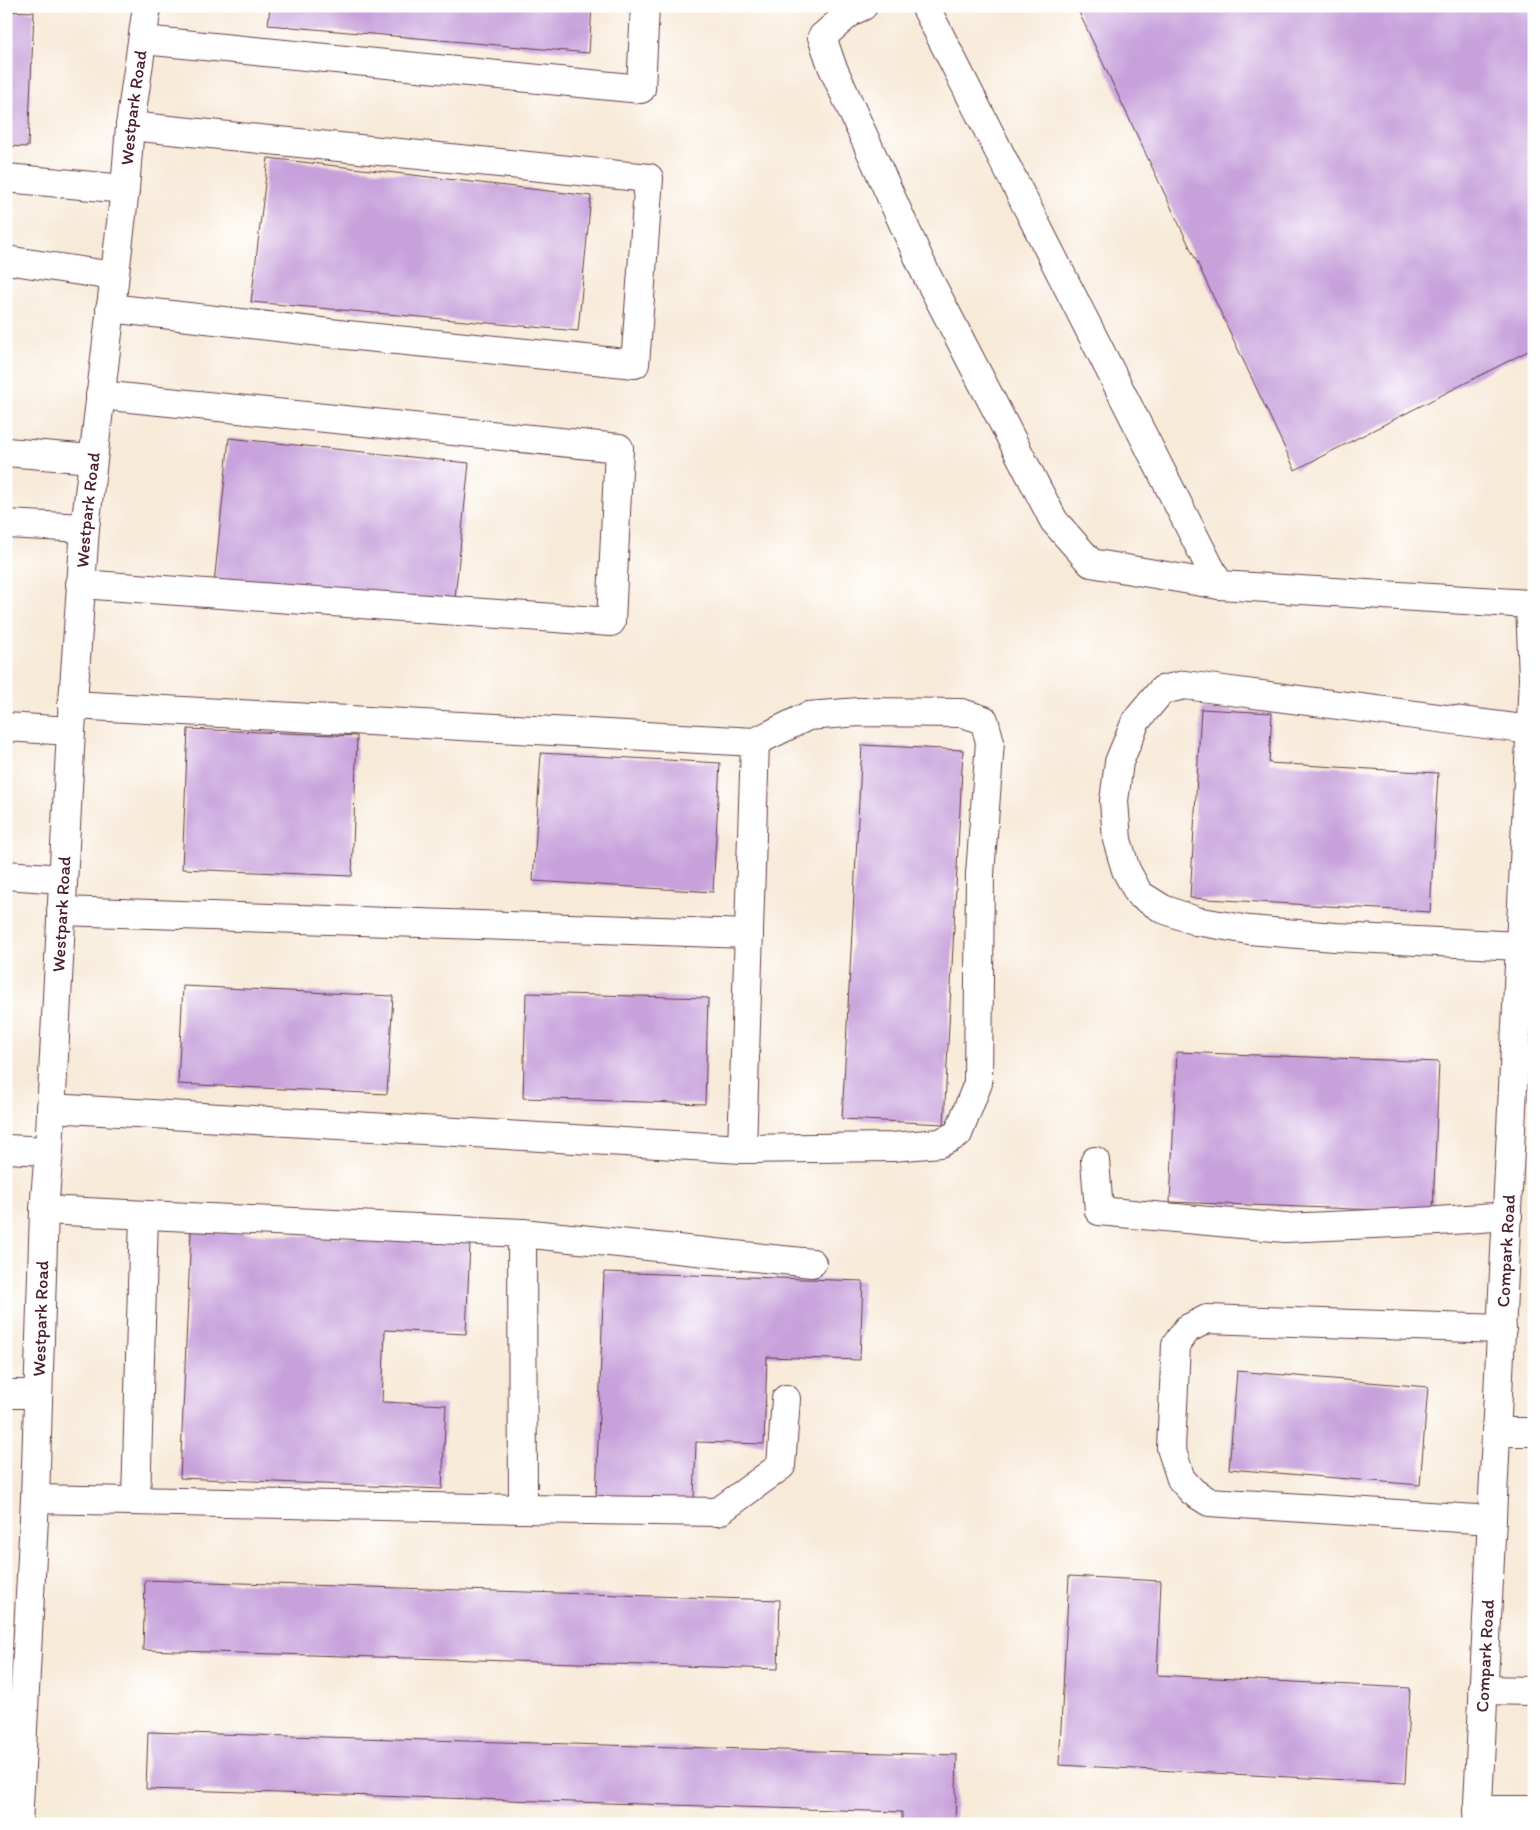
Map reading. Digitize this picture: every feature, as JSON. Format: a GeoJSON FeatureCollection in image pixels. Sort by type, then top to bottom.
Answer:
{"type":"FeatureCollection","features":[{"type":"Feature","properties":{"kind":"street","name":"Westpark Road"},"geometry":{"type":"LineString","coordinates":[[18,1824],[15,1704],[17,1623],[35,1499],[44,1210],[49,1151],[80,584],[92,459],[125,189],[130,126],[147,6]]}},
{"type":"Feature","properties":{"kind":"street"},"geometry":{"type":"LineString","coordinates":[[143,40],[641,89],[645,6]]}},
{"type":"Feature","properties":{"kind":"street"},"geometry":{"type":"LineString","coordinates":[[863,6],[852,11],[822,36],[832,66],[925,272],[1054,520],[1091,563],[1219,585],[1532,603]]}},
{"type":"Feature","properties":{"kind":"street"},"geometry":{"type":"LineString","coordinates":[[926,6],[1219,585]]}},
{"type":"Feature","properties":{"kind":"street"},"geometry":{"type":"LineString","coordinates":[[110,308],[346,335],[635,364],[649,178],[130,126]]}},
{"type":"Feature","properties":{"kind":"street"},"geometry":{"type":"LineString","coordinates":[[6,178],[125,189]]}},
{"type":"Feature","properties":{"kind":"street"},"geometry":{"type":"LineString","coordinates":[[6,260],[114,276]]}},
{"type":"Feature","properties":{"kind":"street"},"geometry":{"type":"LineString","coordinates":[[80,584],[611,622],[618,448],[100,395]]}},
{"type":"Feature","properties":{"kind":"street"},"geometry":{"type":"LineString","coordinates":[[6,452],[92,459]]}},
{"type":"Feature","properties":{"kind":"street"},"geometry":{"type":"LineString","coordinates":[[6,524],[85,528]]}},
{"type":"Feature","properties":{"kind":"street","name":"Compark Road"},"geometry":{"type":"LineString","coordinates":[[1477,1817],[1508,1216],[1523,1115],[1525,1034],[1520,946],[1533,679],[1532,603]]}},
{"type":"Feature","properties":{"kind":"street"},"geometry":{"type":"LineString","coordinates":[[1520,946],[1287,933],[1249,930],[1196,921],[1163,909],[1139,894],[1126,870],[1117,840],[1114,801],[1119,762],[1136,721],[1162,690],[1185,685],[1531,730]]}},
{"type":"Feature","properties":{"kind":"street"},"geometry":{"type":"LineString","coordinates":[[6,727],[72,718],[755,742],[808,716],[859,712],[962,712],[984,720],[990,742],[980,874],[978,1083],[958,1134],[940,1142],[892,1147],[742,1149],[51,1108]]}},
{"type":"Feature","properties":{"kind":"street"},"geometry":{"type":"LineString","coordinates":[[742,1149],[755,742]]}},
{"type":"Feature","properties":{"kind":"street"},"geometry":{"type":"LineString","coordinates":[[6,876],[63,879]]}},
{"type":"Feature","properties":{"kind":"street"},"geometry":{"type":"LineString","coordinates":[[61,911],[749,934]]}},
{"type":"Feature","properties":{"kind":"street"},"geometry":{"type":"LineString","coordinates":[[6,1149],[49,1151]]}},
{"type":"Feature","properties":{"kind":"street"},"geometry":{"type":"LineString","coordinates":[[1095,1161],[1099,1211],[1285,1228],[1508,1216]]}},
{"type":"Feature","properties":{"kind":"street"},"geometry":{"type":"LineString","coordinates":[[44,1210],[522,1233],[812,1263]]}},
{"type":"Feature","properties":{"kind":"street"},"geometry":{"type":"LineString","coordinates":[[136,1501],[144,1216]]}},
{"type":"Feature","properties":{"kind":"street"},"geometry":{"type":"LineString","coordinates":[[522,1233],[523,1508]]}},
{"type":"Feature","properties":{"kind":"street"},"geometry":{"type":"LineString","coordinates":[[1492,1520],[1209,1502],[1193,1492],[1180,1479],[1171,1448],[1176,1345],[1187,1329],[1207,1319],[1502,1329]]}},
{"type":"Feature","properties":{"kind":"street"},"geometry":{"type":"LineString","coordinates":[[6,1394],[38,1394]]}},
{"type":"Feature","properties":{"kind":"street"},"geometry":{"type":"LineString","coordinates":[[35,1499],[718,1512],[781,1466],[786,1399]]}},
{"type":"Feature","properties":{"kind":"street"},"geometry":{"type":"LineString","coordinates":[[1496,1432],[1534,1432]]}},
{"type":"Feature","properties":{"kind":"street"},"geometry":{"type":"LineString","coordinates":[[1483,1690],[1534,1691]]}},
{"type":"Feature","properties":{"kind":"street"},"geometry":{"type":"LineString","coordinates":[[1477,1817],[1534,1810]]}},
{"type":"Feature","properties":{"kind":"building"},"geometry":{"type":"Polygon","coordinates":[[[270,6],[592,6],[589,53],[268,25],[270,6]]]}},
{"type":"Feature","properties":{"kind":"building"},"geometry":{"type":"Polygon","coordinates":[[[1076,6],[1534,6],[1534,348],[1295,470],[1076,6]]]}},
{"type":"Feature","properties":{"kind":"building"},"geometry":{"type":"Polygon","coordinates":[[[6,11],[34,12],[28,147],[6,146],[6,11]]]}},
{"type":"Feature","properties":{"kind":"building"},"geometry":{"type":"Polygon","coordinates":[[[268,158],[591,196],[578,331],[251,302],[268,158]]]}},
{"type":"Feature","properties":{"kind":"building"},"geometry":{"type":"Polygon","coordinates":[[[6,288],[9,288],[8,310],[6,310],[6,288]]]}},
{"type":"Feature","properties":{"kind":"building"},"geometry":{"type":"Polygon","coordinates":[[[229,438],[469,463],[454,608],[214,584],[229,438]]]}},
{"type":"Feature","properties":{"kind":"building"},"geometry":{"type":"Polygon","coordinates":[[[1201,709],[1272,713],[1269,763],[1438,773],[1430,912],[1190,898],[1201,709]]]}},
{"type":"Feature","properties":{"kind":"building"},"geometry":{"type":"Polygon","coordinates":[[[188,729],[357,736],[352,876],[182,869],[188,729]]]}},
{"type":"Feature","properties":{"kind":"building"},"geometry":{"type":"Polygon","coordinates":[[[862,745],[963,750],[944,1124],[842,1119],[862,745]]]}},
{"type":"Feature","properties":{"kind":"building"},"geometry":{"type":"Polygon","coordinates":[[[541,753],[720,763],[713,892],[533,881],[541,753]]]}},
{"type":"Feature","properties":{"kind":"building"},"geometry":{"type":"Polygon","coordinates":[[[183,986],[393,996],[387,1094],[178,1084],[183,986]]]}},
{"type":"Feature","properties":{"kind":"building"},"geometry":{"type":"Polygon","coordinates":[[[526,993],[708,998],[705,1104],[523,1098],[526,993]]]}},
{"type":"Feature","properties":{"kind":"building"},"geometry":{"type":"Polygon","coordinates":[[[1177,1052],[1439,1062],[1433,1212],[1170,1202],[1177,1052]]]}},
{"type":"Feature","properties":{"kind":"building"},"geometry":{"type":"Polygon","coordinates":[[[191,1231],[470,1243],[466,1334],[385,1330],[382,1402],[446,1405],[442,1489],[180,1478],[191,1231]]]}},
{"type":"Feature","properties":{"kind":"building"},"geometry":{"type":"Polygon","coordinates":[[[604,1272],[863,1281],[860,1360],[767,1357],[764,1444],[696,1442],[694,1501],[596,1498],[604,1272]]]}},
{"type":"Feature","properties":{"kind":"building"},"geometry":{"type":"Polygon","coordinates":[[[1237,1371],[1428,1387],[1420,1485],[1229,1469],[1237,1371]]]}},
{"type":"Feature","properties":{"kind":"building"},"geometry":{"type":"Polygon","coordinates":[[[1069,1576],[1161,1581],[1157,1675],[1410,1688],[1405,1783],[1059,1765],[1069,1576]]]}},
{"type":"Feature","properties":{"kind":"building"},"geometry":{"type":"Polygon","coordinates":[[[145,1580],[780,1600],[778,1669],[143,1650],[145,1580]]]}},
{"type":"Feature","properties":{"kind":"building"},"geometry":{"type":"Polygon","coordinates":[[[148,1732],[957,1755],[955,1824],[902,1824],[902,1812],[146,1789],[148,1732]]]}}]}
